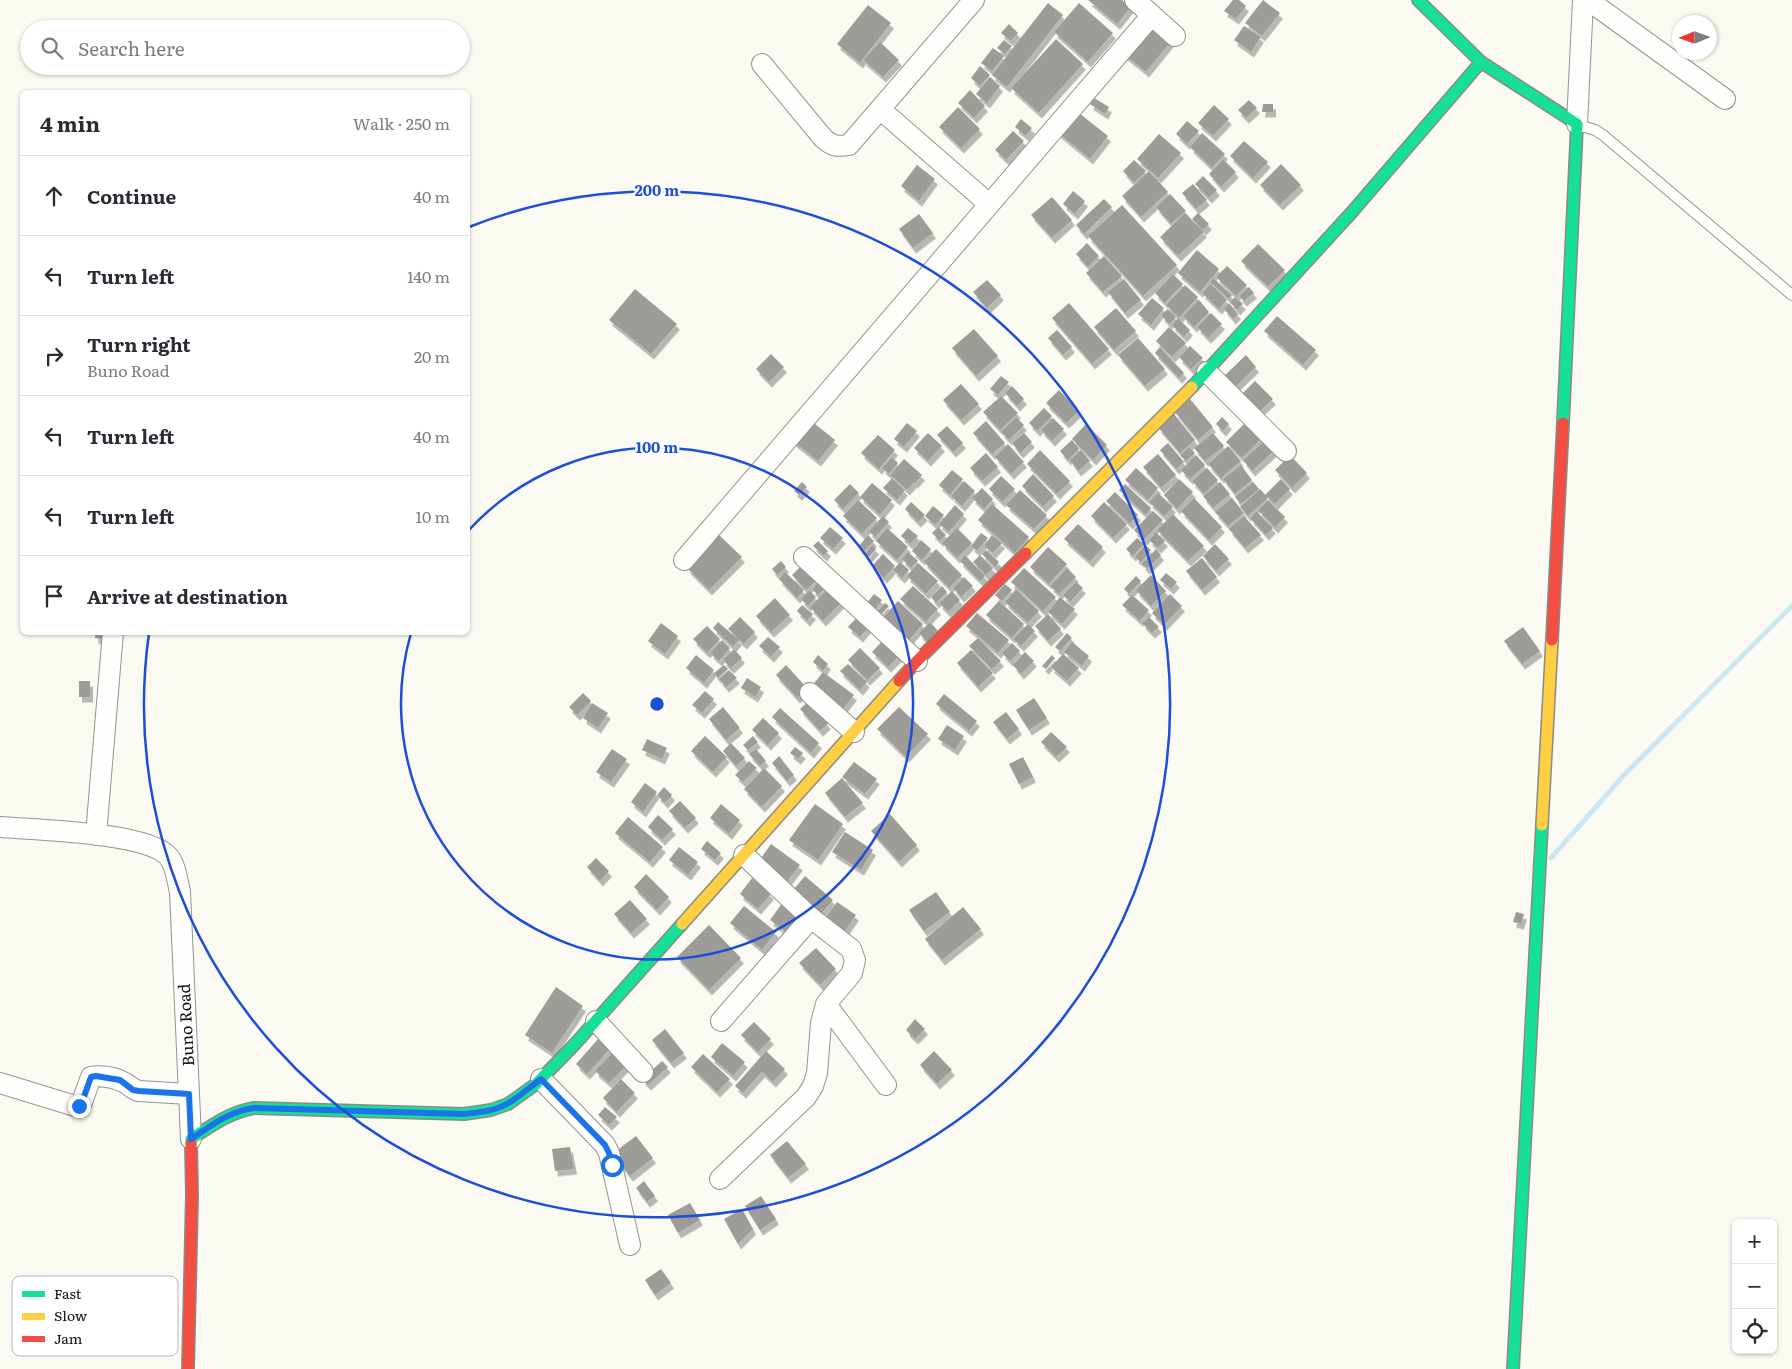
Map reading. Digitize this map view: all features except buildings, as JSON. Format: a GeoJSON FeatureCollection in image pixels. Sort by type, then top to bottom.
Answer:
{"type":"FeatureCollection","features":[{"type":"Feature","properties":{"kind":"street"},"geometry":{"type":"LineString","coordinates":[[762,64],[823,138],[831,145],[839,147],[849,145],[974,0]]}},
{"type":"Feature","properties":{"kind":"street"},"geometry":{"type":"LineString","coordinates":[[1135,0],[1175,36]]}},
{"type":"Feature","properties":{"kind":"street"},"geometry":{"type":"LineString","coordinates":[[1418,0],[1481,62],[1577,124]]}},
{"type":"Feature","properties":{"kind":"street"},"geometry":{"type":"LineString","coordinates":[[1513,1369],[1555,588],[1582,0]]}},
{"type":"Feature","properties":{"kind":"street"},"geometry":{"type":"LineString","coordinates":[[1588,0],[1725,99]]}},
{"type":"Feature","properties":{"kind":"street"},"geometry":{"type":"LineString","coordinates":[[684,560],[1152,15]]}},
{"type":"Feature","properties":{"kind":"street"},"geometry":{"type":"LineString","coordinates":[[191,1139],[227,1115],[240,1110],[254,1108],[464,1114],[480,1112],[495,1109],[508,1103],[541,1079],[596,1021],[917,661],[1207,372],[1352,212],[1481,62]]}},
{"type":"Feature","properties":{"kind":"street"},"geometry":{"type":"LineString","coordinates":[[880,109],[989,204]]}},
{"type":"Feature","properties":{"kind":"street"},"geometry":{"type":"LineString","coordinates":[[1207,372],[1286,451]]}},
{"type":"Feature","properties":{"kind":"street"},"geometry":{"type":"LineString","coordinates":[[804,557],[917,661]]}},
{"type":"Feature","properties":{"kind":"street"},"geometry":{"type":"LineString","coordinates":[[96,834],[113,635]]}},
{"type":"Feature","properties":{"kind":"street"},"geometry":{"type":"LineString","coordinates":[[810,694],[854,732]]}},
{"type":"Feature","properties":{"kind":"street","name":"Buno Road"},"geometry":{"type":"LineString","coordinates":[[0,827],[96,834],[144,842],[160,848],[169,858],[174,868],[180,892],[191,1139],[192,1195],[188,1369]]}},
{"type":"Feature","properties":{"kind":"street"},"geometry":{"type":"LineString","coordinates":[[720,1178],[806,1097],[813,1086],[817,1073],[821,1023],[826,1004],[852,973],[855,960],[850,949],[811,918],[744,855]]}},
{"type":"Feature","properties":{"kind":"street"},"geometry":{"type":"LineString","coordinates":[[721,1020],[811,918]]}},
{"type":"Feature","properties":{"kind":"street"},"geometry":{"type":"LineString","coordinates":[[826,1004],[886,1085]]}},
{"type":"Feature","properties":{"kind":"street"},"geometry":{"type":"LineString","coordinates":[[596,1021],[643,1072]]}},
{"type":"Feature","properties":{"kind":"street"},"geometry":{"type":"LineString","coordinates":[[0,1083],[75,1106],[79,1106],[82,1102],[91,1077],[96,1076],[120,1080],[133,1090],[189,1094]]}},
{"type":"Feature","properties":{"kind":"street"},"geometry":{"type":"LineString","coordinates":[[541,1079],[605,1145],[609,1153],[630,1245]]}},
{"type":"Feature","properties":{"kind":"lane"},"geometry":{"type":"LineString","coordinates":[[1577,124],[1603,135],[1792,295]]}},
{"type":"Feature","properties":{"kind":"waterway"},"geometry":{"type":"LineString","coordinates":[[1551,858],[1624,775],[1792,606]]}},
{"type":"Feature","properties":{"kind":"traffic: fast"},"geometry":{"type":"LineString","coordinates":[[1192,387],[1352,212],[1481,62],[1418,0]]}},
{"type":"Feature","properties":{"kind":"traffic: fast"},"geometry":{"type":"LineString","coordinates":[[1481,62],[1577,124],[1563,423]]}},
{"type":"Feature","properties":{"kind":"traffic: fast"},"geometry":{"type":"LineString","coordinates":[[1513,1369],[1542,825]]}},
{"type":"Feature","properties":{"kind":"traffic: fast"},"geometry":{"type":"LineString","coordinates":[[191,1143],[191,1139],[221,1120],[254,1108],[464,1114],[491,1110],[508,1104],[536,1084],[575,1044],[682,924]]}},
{"type":"Feature","properties":{"kind":"traffic: slow"},"geometry":{"type":"LineString","coordinates":[[1026,553],[1192,387]]}},
{"type":"Feature","properties":{"kind":"traffic: slow"},"geometry":{"type":"LineString","coordinates":[[1542,825],[1552,640]]}},
{"type":"Feature","properties":{"kind":"traffic: slow"},"geometry":{"type":"LineString","coordinates":[[682,924],[899,681]]}},
{"type":"Feature","properties":{"kind":"traffic: jam"},"geometry":{"type":"LineString","coordinates":[[1552,640],[1563,423]]}},
{"type":"Feature","properties":{"kind":"traffic: jam"},"geometry":{"type":"LineString","coordinates":[[899,681],[1026,553]]}},
{"type":"Feature","properties":{"kind":"traffic: jam"},"geometry":{"type":"LineString","coordinates":[[188,1369],[192,1195],[191,1143]]}},
{"type":"Feature","properties":{"kind":"route"},"geometry":{"type":"LineString","coordinates":[[79,1106],[88,1082],[91,1077],[96,1076],[120,1080],[133,1090],[189,1094],[191,1139],[227,1115],[240,1110],[254,1108],[464,1114],[480,1112],[495,1109],[508,1103],[541,1079],[605,1145],[612,1165]]}}]}
